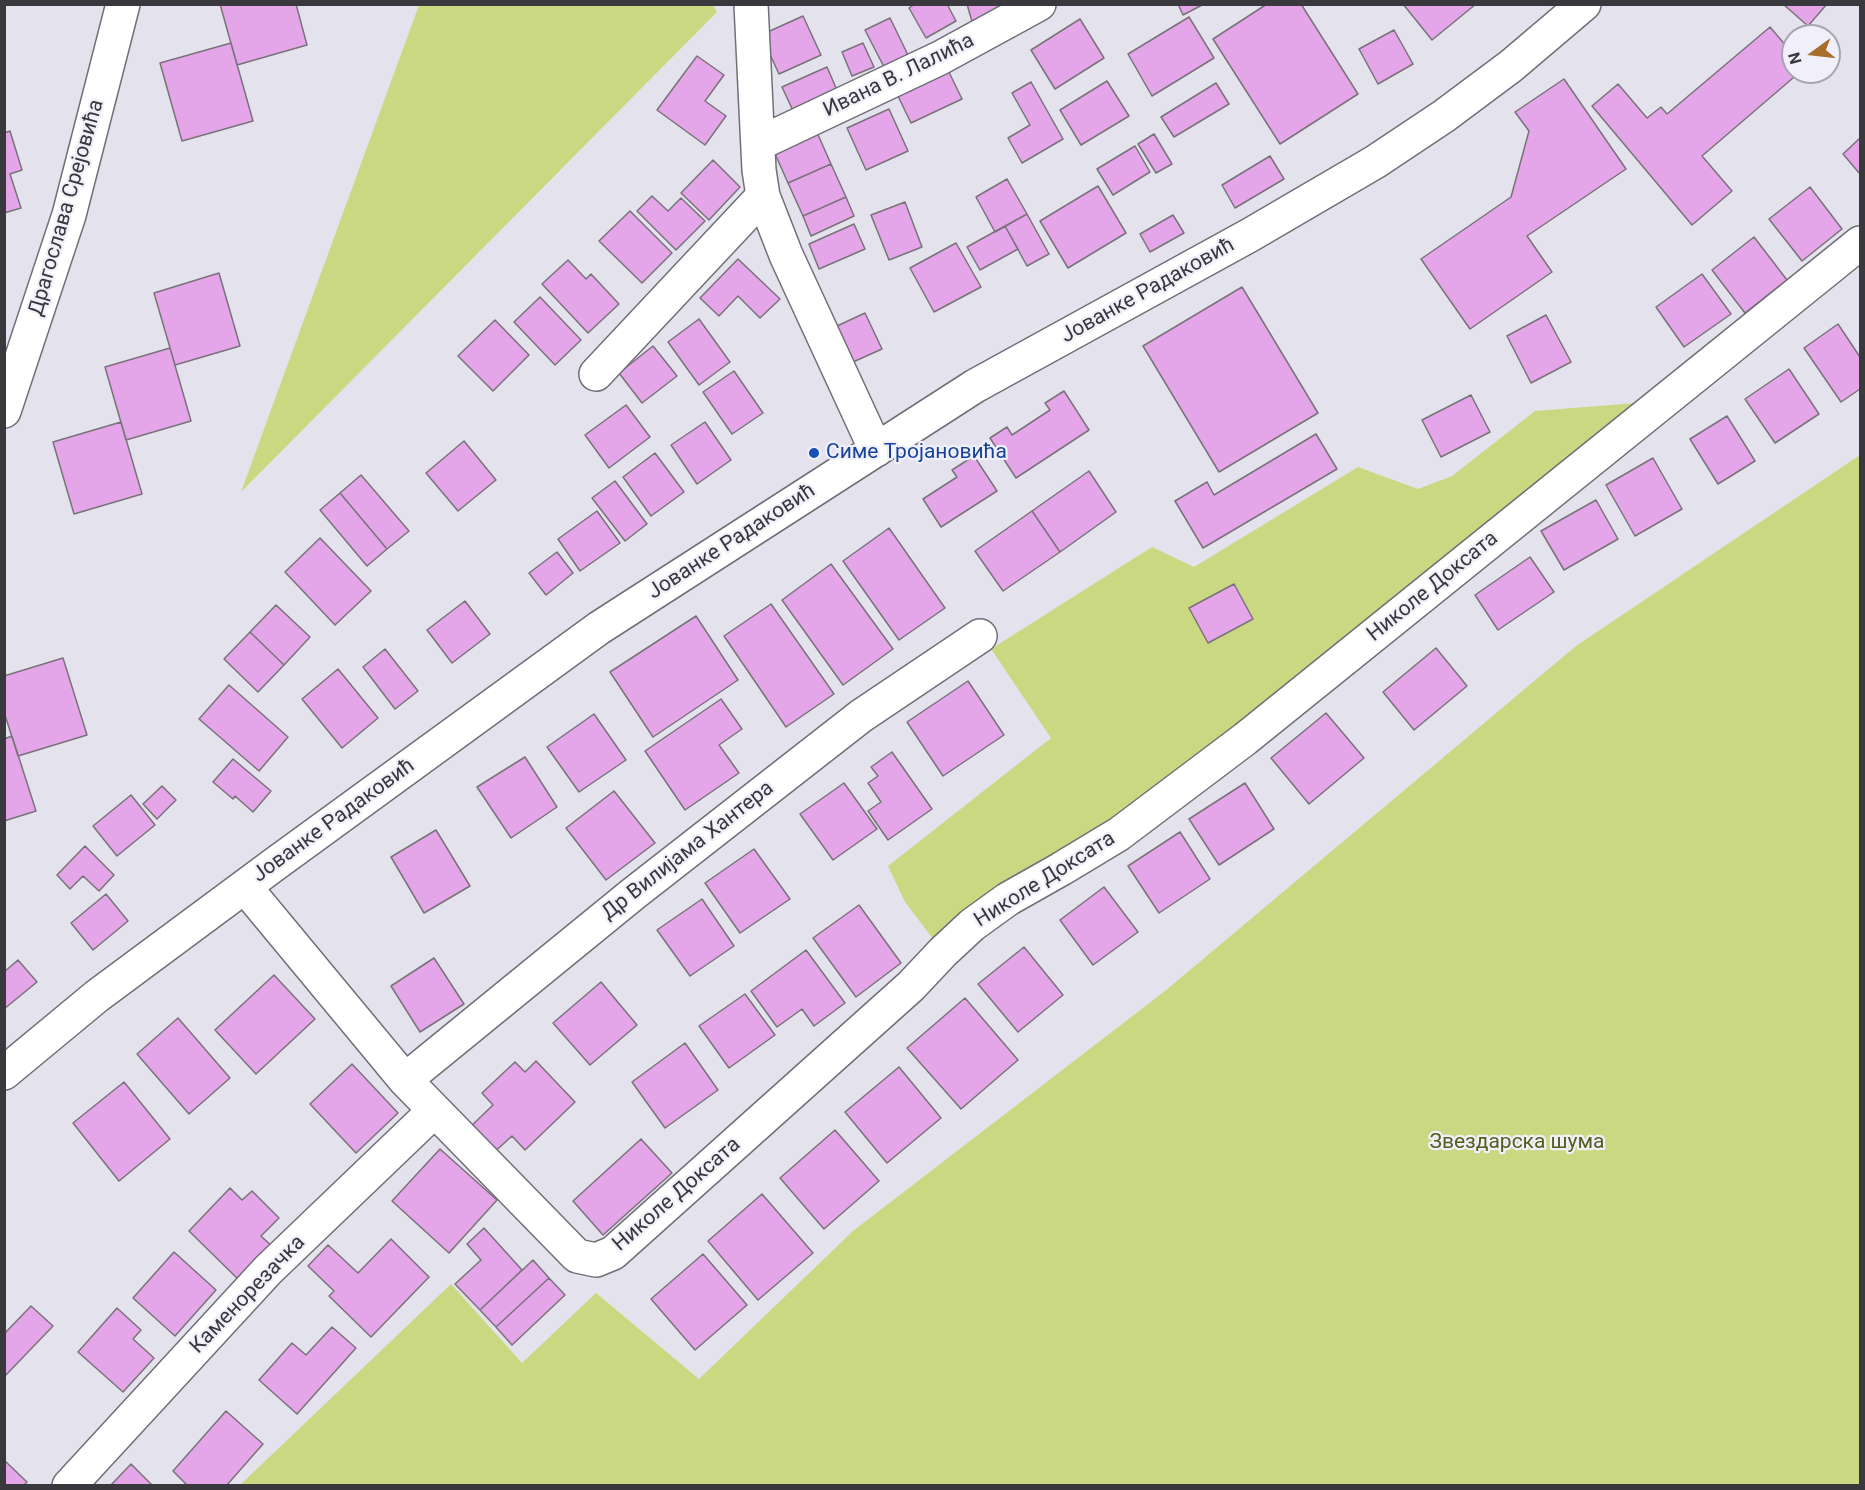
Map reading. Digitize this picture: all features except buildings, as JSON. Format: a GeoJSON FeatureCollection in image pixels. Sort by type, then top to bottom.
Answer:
{"type":"FeatureCollection","features":[{"type":"Feature","properties":{"kind":"street","name":"Драгослава Срејовића"},"geometry":{"type":"LineString","coordinates":[[4,411],[16,340],[69,215],[123,4]]}},
{"type":"Feature","properties":{"kind":"street"},"geometry":{"type":"LineString","coordinates":[[751,4],[759,170],[763,196],[810,310],[876,450]]}},
{"type":"Feature","properties":{"kind":"street","name":"Ивана В. Лалића"},"geometry":{"type":"LineString","coordinates":[[758,144],[940,58],[1039,4]]}},
{"type":"Feature","properties":{"kind":"street","name":"Јованке Радаковић"},"geometry":{"type":"LineString","coordinates":[[4,1073],[97,996],[599,628],[975,386],[1250,235],[1375,162],[1444,116],[1511,66],[1584,4]]}},
{"type":"Feature","properties":{"kind":"street"},"geometry":{"type":"LineString","coordinates":[[596,374],[763,196]]}},
{"type":"Feature","properties":{"kind":"street","name":"Николе Доксата"},"geometry":{"type":"LineString","coordinates":[[245,887],[405,1080],[434,1111],[577,1256],[596,1260],[613,1253],[911,986],[943,951],[972,925],[1008,899],[1119,834],[1245,739],[1860,243]]}},
{"type":"Feature","properties":{"kind":"street","name":"Др Вилијама Хантера"},"geometry":{"type":"LineString","coordinates":[[405,1080],[633,894],[833,737],[980,636]]}},
{"type":"Feature","properties":{"kind":"street","name":"Каменорезачка"},"geometry":{"type":"LineString","coordinates":[[69,1485],[268,1270],[434,1111]]}},
{"type":"Feature","properties":{"kind":"green space"},"geometry":{"type":"Polygon","coordinates":[[[712,4],[717,12],[241,492],[419,5],[712,4]]]}},
{"type":"Feature","properties":{"kind":"green space"},"geometry":{"type":"Polygon","coordinates":[[[1662,401],[943,952],[905,902],[888,866],[1051,738],[991,649],[1152,547],[1194,567],[1358,467],[1418,489],[1452,476],[1535,411],[1662,401]]]}},
{"type":"Feature","properties":{"kind":"green space","name":"Звездарска шума"},"geometry":{"type":"Polygon","coordinates":[[[1860,455],[1860,1485],[240,1485],[451,1284],[522,1363],[596,1293],[699,1379],[853,1231],[1165,991],[1576,646],[1860,455]]]}},
{"type":"Feature","properties":{"kind":"place","name":"Симе Тројановића"},"geometry":{"type":"Point","coordinates":[814,453]}}]}
